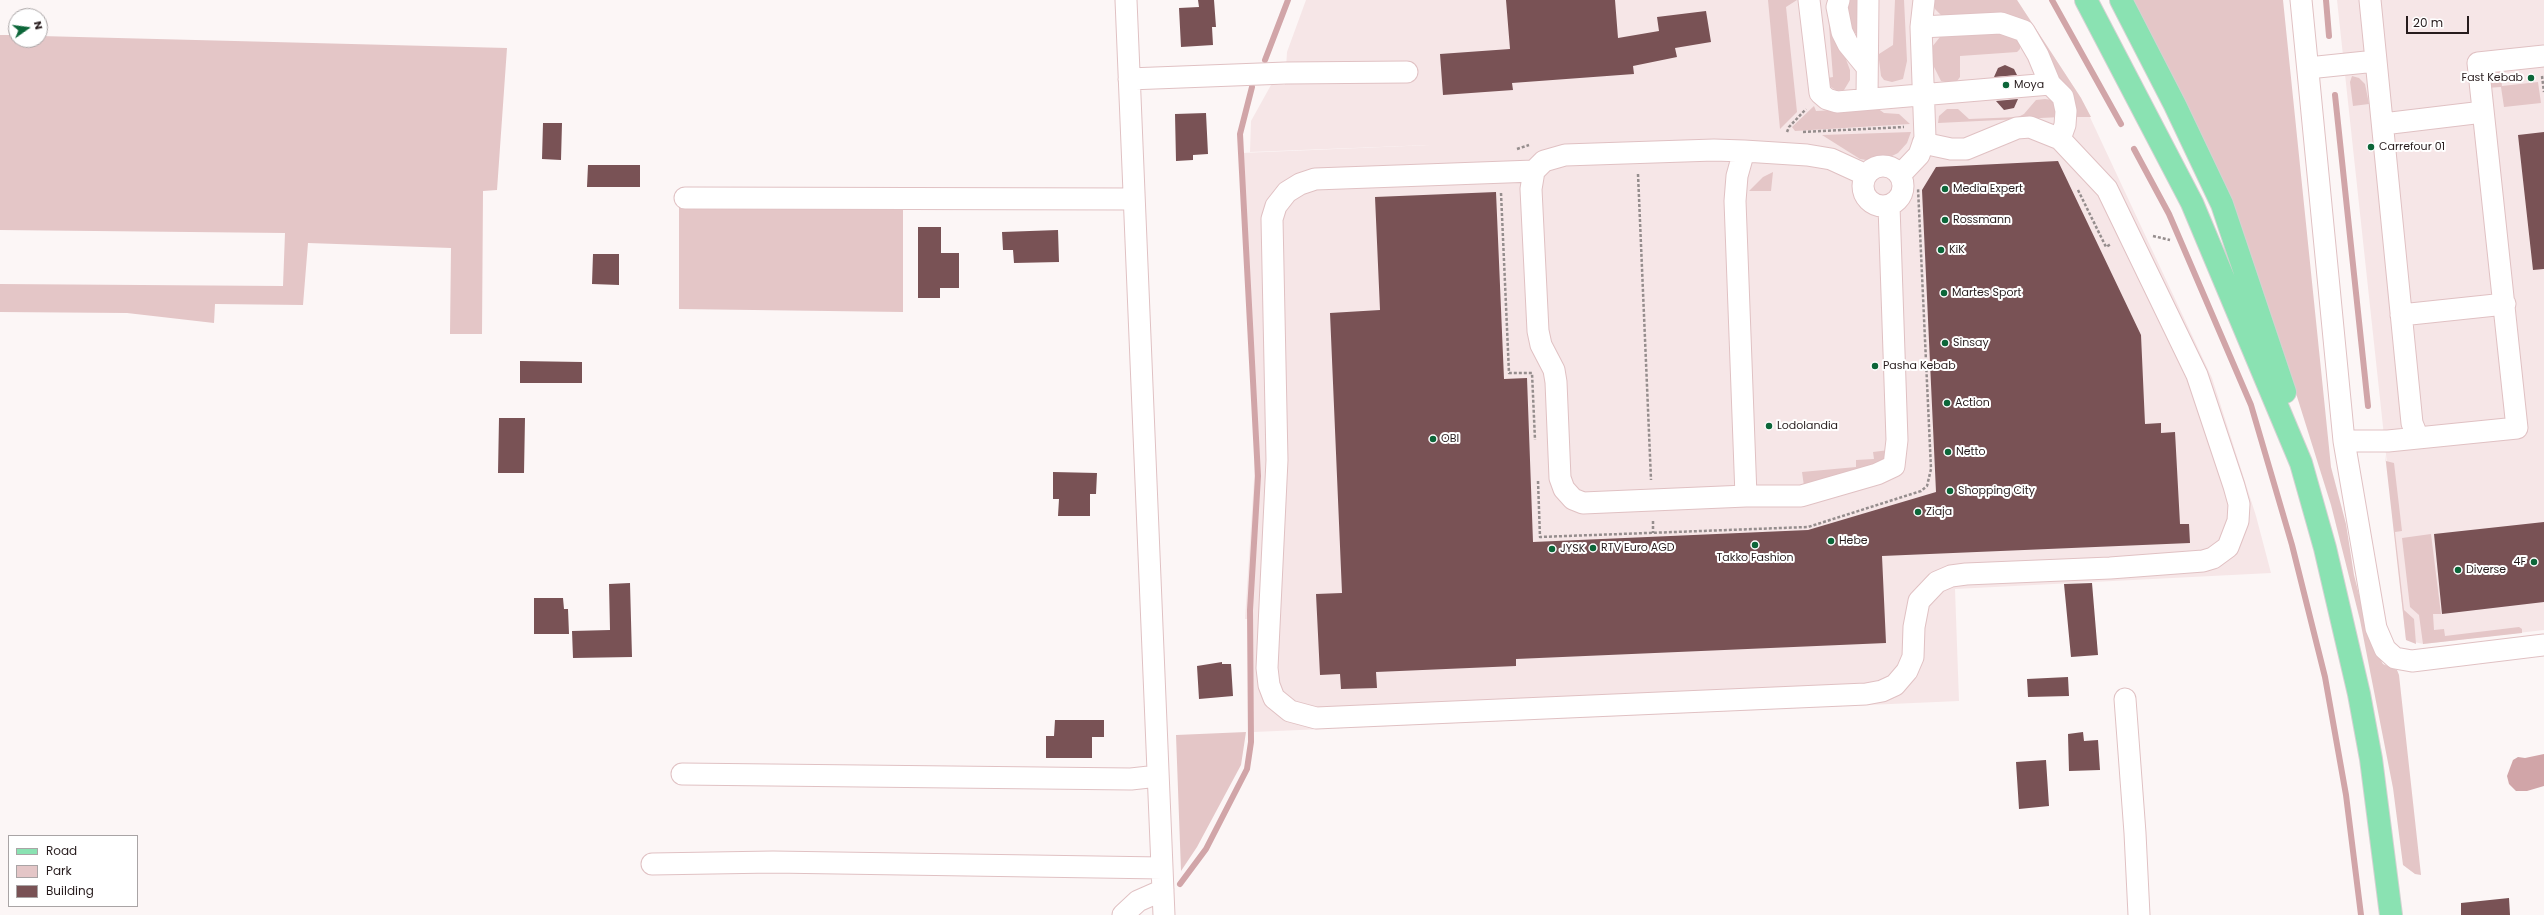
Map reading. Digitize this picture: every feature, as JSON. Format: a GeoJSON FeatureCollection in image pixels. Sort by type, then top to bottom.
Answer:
{"type":"FeatureCollection","features":[{"type":"Feature","properties":{"kind":"main road"},"geometry":{"type":"LineString","coordinates":[[2086,0],[2192,203],[2301,463],[2326,548],[2359,694],[2371,759],[2391,915]]}},
{"type":"Feature","properties":{"kind":"main road"},"geometry":{"type":"LineString","coordinates":[[2120,0],[2175,105],[2222,204],[2284,387],[2296,429],[2301,463]]}},
{"type":"Feature","properties":{"kind":"street"},"geometry":{"type":"LineString","coordinates":[[1126,0],[1164,915]]}},
{"type":"Feature","properties":{"kind":"street"},"geometry":{"type":"LineString","coordinates":[[1809,0],[1820,93],[1823,97],[1837,102],[1867,98],[1923,96],[2050,84]]}},
{"type":"Feature","properties":{"kind":"street"},"geometry":{"type":"LineString","coordinates":[[1839,0],[1837,7],[1842,32],[1848,44],[1866,66]]}},
{"type":"Feature","properties":{"kind":"street"},"geometry":{"type":"LineString","coordinates":[[1867,98],[1866,66],[1868,0]]}},
{"type":"Feature","properties":{"kind":"street"},"geometry":{"type":"LineString","coordinates":[[1916,0],[1921,27]]}},
{"type":"Feature","properties":{"kind":"street"},"geometry":{"type":"LineString","coordinates":[[1900,175],[1919,155],[1925,138],[1921,27],[1924,0]]}},
{"type":"Feature","properties":{"kind":"street"},"geometry":{"type":"LineString","coordinates":[[2301,0],[2344,441],[2370,602],[2376,628],[2385,649],[2394,658],[2412,661],[2544,645]]}},
{"type":"Feature","properties":{"kind":"street"},"geometry":{"type":"LineString","coordinates":[[2370,0],[2412,423],[2418,438]]}},
{"type":"Feature","properties":{"kind":"street"},"geometry":{"type":"LineString","coordinates":[[1921,27],[2001,23],[2024,31],[2038,55],[2050,84],[2063,97],[2066,111],[2065,125],[2060,139]]}},
{"type":"Feature","properties":{"kind":"street"},"geometry":{"type":"LineString","coordinates":[[2344,441],[2388,441],[2518,428],[2478,63],[2544,56]]}},
{"type":"Feature","properties":{"kind":"street"},"geometry":{"type":"LineString","coordinates":[[2308,68],[2376,61]]}},
{"type":"Feature","properties":{"kind":"street"},"geometry":{"type":"LineString","coordinates":[[1129,79],[1286,73],[1407,72]]}},
{"type":"Feature","properties":{"kind":"street"},"geometry":{"type":"LineString","coordinates":[[2383,124],[2483,112]]}},
{"type":"Feature","properties":{"kind":"street"},"geometry":{"type":"LineString","coordinates":[[1534,171],[1315,179],[1300,184],[1287,192],[1276,206],[1272,219],[1277,460],[1267,668],[1269,685],[1274,698],[1290,711],[1316,718],[1866,694],[1882,692],[1895,685],[1907,671],[1913,657],[1919,601],[1937,582],[1951,576],[2203,561],[2221,553],[2233,539],[2238,522],[2239,504],[2197,376],[2106,189],[2060,139],[2030,127],[2017,128],[1966,149],[1951,149],[1923,143]]}},
{"type":"Feature","properties":{"kind":"street"},"geometry":{"type":"LineString","coordinates":[[1866,175],[1831,159],[1806,155],[1744,151],[1637,152],[1564,155],[1544,161],[1534,171],[1531,189],[1538,330],[1541,344],[1554,370],[1556,382],[1560,478],[1564,489],[1573,499],[1583,503],[1746,496],[1801,496],[1877,474],[1894,466],[1897,440],[1889,206]]}},
{"type":"Feature","properties":{"kind":"street"},"geometry":{"type":"LineString","coordinates":[[1744,151],[1737,176],[1735,201],[1746,496]]}},
{"type":"Feature","properties":{"kind":"street"},"geometry":{"type":"LineString","coordinates":[[1884,166],[1891,167],[1900,175],[1904,183],[1901,197],[1889,206],[1878,207],[1867,199],[1863,187],[1866,175],[1871,170],[1884,166]]}},
{"type":"Feature","properties":{"kind":"street"},"geometry":{"type":"LineString","coordinates":[[686,198],[1134,199]]}},
{"type":"Feature","properties":{"kind":"street"},"geometry":{"type":"LineString","coordinates":[[2401,315],[2505,304]]}},
{"type":"Feature","properties":{"kind":"street"},"geometry":{"type":"LineString","coordinates":[[2125,699],[2135,833],[2139,915]]}},
{"type":"Feature","properties":{"kind":"street"},"geometry":{"type":"LineString","coordinates":[[682,774],[1131,779],[1158,776]]}},
{"type":"Feature","properties":{"kind":"street"},"geometry":{"type":"LineString","coordinates":[[652,864],[773,862],[1162,868]]}},
{"type":"Feature","properties":{"kind":"street"},"geometry":{"type":"LineString","coordinates":[[1123,915],[1138,901],[1162,890]]}},
{"type":"Feature","properties":{"kind":"path"},"geometry":{"type":"LineString","coordinates":[[2544,75],[2544,92]]}},
{"type":"Feature","properties":{"kind":"path"},"geometry":{"type":"LineString","coordinates":[[1786,133],[1789,127],[1813,102],[1823,97]]}},
{"type":"Feature","properties":{"kind":"path"},"geometry":{"type":"LineString","coordinates":[[1637,152],[1653,532]]}},
{"type":"Feature","properties":{"kind":"path"},"geometry":{"type":"LineString","coordinates":[[2075,184],[2106,247]]}},
{"type":"Feature","properties":{"kind":"shaded area"},"geometry":{"type":"Polygon","coordinates":[[[1306,0],[2017,0],[2081,98],[2212,378],[2256,516],[2271,573],[1955,589],[1959,701],[1254,732],[1252,619],[1245,619],[1254,479],[1255,412],[1242,153],[1430,145],[1250,152],[1251,121],[1271,85],[1285,85],[1287,52],[1306,0]]]}},
{"type":"Feature","properties":{"kind":"shaded area"},"geometry":{"type":"Polygon","coordinates":[[[2337,0],[2544,0],[2544,630],[2423,644],[2406,640],[2337,0]]]}},
{"type":"Feature","properties":{"kind":"shaded area"},"geometry":{"type":"Polygon","coordinates":[[[2544,754],[2544,786],[2527,791],[2516,791],[2509,784],[2507,776],[2513,760],[2518,757],[2525,758],[2544,754]]]}},
{"type":"Feature","properties":{"kind":"green space"},"geometry":{"type":"Polygon","coordinates":[[[1768,0],[1797,0],[1786,7],[1797,112],[1780,129],[1768,0]]]}},
{"type":"Feature","properties":{"kind":"green space"},"geometry":{"type":"Polygon","coordinates":[[[1827,0],[1832,0],[1835,30],[1850,70],[1850,80],[1844,90],[1837,91],[1831,87],[1827,78],[1833,77],[1827,0]]]}},
{"type":"Feature","properties":{"kind":"green space"},"geometry":{"type":"Polygon","coordinates":[[[1846,0],[1859,0],[1857,34],[1850,30],[1846,0]]]}},
{"type":"Feature","properties":{"kind":"green space"},"geometry":{"type":"Polygon","coordinates":[[[1895,0],[1904,0],[1907,61],[1903,79],[1892,82],[1884,80],[1881,76],[1879,54],[1893,45],[1895,0]]]}},
{"type":"Feature","properties":{"kind":"green space"},"geometry":{"type":"Polygon","coordinates":[[[1932,0],[2017,0],[2081,98],[2091,117],[2074,117],[2044,45],[1942,16],[1935,9],[1932,0]]]}},
{"type":"Feature","properties":{"kind":"green space"},"geometry":{"type":"Polygon","coordinates":[[[2132,0],[2283,0],[2331,467],[2346,524],[2354,575],[2371,642],[2383,664],[2397,670],[2399,675],[2421,875],[2415,874],[2403,865],[2393,788],[2360,620],[2331,505],[2294,387],[2132,0]]]}},
{"type":"Feature","properties":{"kind":"green space"},"geometry":{"type":"Polygon","coordinates":[[[1950,32],[2011,33],[2020,41],[2020,49],[2017,52],[1960,56],[1960,77],[1957,81],[1950,83],[1941,81],[1933,65],[1932,47],[1940,37],[1950,32]]]}},
{"type":"Feature","properties":{"kind":"green space"},"geometry":{"type":"Polygon","coordinates":[[[0,35],[8,35],[8,48],[48,48],[48,36],[507,48],[497,190],[483,191],[482,334],[450,334],[451,248],[308,243],[303,305],[215,304],[214,323],[127,313],[0,312],[0,284],[283,286],[285,233],[0,230],[0,35]]]}},
{"type":"Feature","properties":{"kind":"green space"},"geometry":{"type":"Polygon","coordinates":[[[2500,71],[2502,86],[2538,82],[2541,103],[2504,107],[2501,87],[2486,88],[2489,77],[2500,71]]]}},
{"type":"Feature","properties":{"kind":"green space"},"geometry":{"type":"Polygon","coordinates":[[[2352,76],[2359,78],[2365,84],[2369,104],[2353,106],[2350,82],[2352,76]]]}},
{"type":"Feature","properties":{"kind":"green space"},"geometry":{"type":"Polygon","coordinates":[[[2036,100],[2053,100],[2061,117],[1938,123],[1939,116],[1947,109],[1958,109],[1969,119],[2018,117],[2024,114],[2036,100]]]}},
{"type":"Feature","properties":{"kind":"green space"},"geometry":{"type":"Polygon","coordinates":[[[1814,106],[1816,111],[1877,108],[1884,113],[1899,114],[1910,124],[1795,131],[1792,127],[1814,106]]]}},
{"type":"Feature","properties":{"kind":"green space"},"geometry":{"type":"Polygon","coordinates":[[[1911,132],[1907,143],[1898,153],[1888,158],[1873,161],[1860,159],[1822,135],[1911,132]]]}},
{"type":"Feature","properties":{"kind":"green space"},"geometry":{"type":"Polygon","coordinates":[[[1773,172],[1771,191],[1749,191],[1763,177],[1773,172]]]}},
{"type":"Feature","properties":{"kind":"green space"},"geometry":{"type":"Polygon","coordinates":[[[679,205],[903,207],[903,312],[679,309],[679,205]]]}},
{"type":"Feature","properties":{"kind":"green space"},"geometry":{"type":"Polygon","coordinates":[[[1889,450],[1884,461],[1804,486],[1802,472],[1856,467],[1856,460],[1874,459],[1873,452],[1889,450]]]}},
{"type":"Feature","properties":{"kind":"green space"},"geometry":{"type":"Polygon","coordinates":[[[2385,454],[2386,461],[2394,463],[2402,531],[2395,532],[2404,610],[2414,619],[2416,644],[2406,640],[2385,454]]]}},
{"type":"Feature","properties":{"kind":"green space"},"geometry":{"type":"Polygon","coordinates":[[[2431,534],[2441,614],[2433,614],[2434,630],[2444,629],[2445,636],[2519,627],[2522,629],[2522,633],[2423,644],[2419,615],[2410,607],[2402,538],[2431,534]]]}},
{"type":"Feature","properties":{"kind":"green space"},"geometry":{"type":"Polygon","coordinates":[[[1246,732],[1241,765],[1197,847],[1181,871],[1176,735],[1246,732]]]}},
{"type":"Feature","properties":{"kind":"building"},"geometry":{"type":"Polygon","coordinates":[[[1198,0],[1214,0],[1216,27],[1212,27],[1213,45],[1181,47],[1179,8],[1199,7],[1198,0]]]}},
{"type":"Feature","properties":{"kind":"building"},"geometry":{"type":"Polygon","coordinates":[[[1506,0],[1615,0],[1618,38],[1659,31],[1657,17],[1706,11],[1711,42],[1675,48],[1677,57],[1633,66],[1634,74],[1512,83],[1513,90],[1443,95],[1440,54],[1510,49],[1506,0]]]}},
{"type":"Feature","properties":{"kind":"building"},"geometry":{"type":"Polygon","coordinates":[[[2005,65],[2014,69],[2017,75],[1994,77],[1998,68],[2005,65]]]}},
{"type":"Feature","properties":{"kind":"building"},"geometry":{"type":"Polygon","coordinates":[[[2018,99],[2014,108],[2004,110],[1996,101],[2018,99]]]}},
{"type":"Feature","properties":{"kind":"building"},"geometry":{"type":"Polygon","coordinates":[[[1206,113],[1208,154],[1193,155],[1193,160],[1176,161],[1175,114],[1206,113]]]}},
{"type":"Feature","properties":{"kind":"building"},"geometry":{"type":"Polygon","coordinates":[[[543,123],[562,123],[561,160],[542,159],[543,123]]]}},
{"type":"Feature","properties":{"kind":"building"},"geometry":{"type":"Polygon","coordinates":[[[2544,132],[2544,269],[2533,270],[2518,135],[2544,132]]]}},
{"type":"Feature","properties":{"kind":"building"},"geometry":{"type":"Polygon","coordinates":[[[2058,161],[2141,335],[2145,424],[2161,423],[2161,433],[2175,432],[2180,524],[2189,524],[2190,543],[1882,556],[1886,643],[1516,659],[1516,666],[1376,672],[1377,688],[1341,689],[1340,674],[1320,675],[1316,594],[1342,593],[1330,313],[1380,310],[1375,197],[1496,192],[1504,379],[1527,378],[1533,542],[1808,530],[1936,492],[1922,190],[1936,167],[2058,161]]]}},
{"type":"Feature","properties":{"kind":"building"},"geometry":{"type":"Polygon","coordinates":[[[588,165],[640,165],[640,187],[587,187],[588,165]]]}},
{"type":"Feature","properties":{"kind":"building"},"geometry":{"type":"Polygon","coordinates":[[[918,227],[941,227],[941,253],[959,253],[959,288],[940,288],[940,298],[918,298],[918,227]]]}},
{"type":"Feature","properties":{"kind":"building"},"geometry":{"type":"Polygon","coordinates":[[[1058,230],[1059,262],[1014,263],[1013,250],[1003,250],[1002,232],[1058,230]]]}},
{"type":"Feature","properties":{"kind":"building"},"geometry":{"type":"Polygon","coordinates":[[[593,254],[619,254],[619,285],[592,284],[593,254]]]}},
{"type":"Feature","properties":{"kind":"building"},"geometry":{"type":"Polygon","coordinates":[[[520,361],[582,362],[582,383],[520,383],[520,361]]]}},
{"type":"Feature","properties":{"kind":"building"},"geometry":{"type":"Polygon","coordinates":[[[499,418],[525,418],[524,473],[498,473],[499,418]]]}},
{"type":"Feature","properties":{"kind":"building"},"geometry":{"type":"Polygon","coordinates":[[[1053,472],[1097,473],[1096,494],[1090,494],[1090,516],[1058,516],[1059,499],[1053,499],[1053,472]]]}},
{"type":"Feature","properties":{"kind":"building"},"geometry":{"type":"Polygon","coordinates":[[[2544,522],[2544,602],[2442,614],[2434,534],[2544,522]]]}},
{"type":"Feature","properties":{"kind":"building"},"geometry":{"type":"Polygon","coordinates":[[[630,583],[632,657],[573,658],[572,631],[610,630],[609,584],[630,583]]]}},
{"type":"Feature","properties":{"kind":"building"},"geometry":{"type":"Polygon","coordinates":[[[2092,583],[2098,655],[2071,657],[2064,584],[2092,583]]]}},
{"type":"Feature","properties":{"kind":"building"},"geometry":{"type":"Polygon","coordinates":[[[534,598],[563,598],[564,609],[568,609],[569,634],[534,634],[534,598]]]}},
{"type":"Feature","properties":{"kind":"building"},"geometry":{"type":"Polygon","coordinates":[[[1222,662],[1222,664],[1231,664],[1233,696],[1199,699],[1197,666],[1222,662]]]}},
{"type":"Feature","properties":{"kind":"building"},"geometry":{"type":"Polygon","coordinates":[[[2068,677],[2069,696],[2028,697],[2027,679],[2068,677]]]}},
{"type":"Feature","properties":{"kind":"building"},"geometry":{"type":"Polygon","coordinates":[[[1055,720],[1104,720],[1104,737],[1092,737],[1092,758],[1046,758],[1046,736],[1054,736],[1055,720]]]}},
{"type":"Feature","properties":{"kind":"building"},"geometry":{"type":"Polygon","coordinates":[[[2083,732],[2084,741],[2098,740],[2100,770],[2069,771],[2068,734],[2083,732]]]}},
{"type":"Feature","properties":{"kind":"building"},"geometry":{"type":"Polygon","coordinates":[[[2046,760],[2049,806],[2019,809],[2016,762],[2046,760]]]}},
{"type":"Feature","properties":{"kind":"building"},"geometry":{"type":"Polygon","coordinates":[[[2509,898],[2510,915],[2461,915],[2461,903],[2509,898]]]}},
{"type":"Feature","properties":{"kind":"waterway"},"geometry":{"type":"LineString","coordinates":[[1265,60],[1288,0]]}},
{"type":"Feature","properties":{"kind":"waterway"},"geometry":{"type":"LineString","coordinates":[[2052,0],[2121,124]]}},
{"type":"Feature","properties":{"kind":"waterway"},"geometry":{"type":"LineString","coordinates":[[2326,0],[2329,36]]}},
{"type":"Feature","properties":{"kind":"waterway"},"geometry":{"type":"LineString","coordinates":[[1180,884],[1206,849],[1247,769],[1251,742],[1250,610],[1258,476],[1240,134],[1252,87]]}},
{"type":"Feature","properties":{"kind":"waterway"},"geometry":{"type":"LineString","coordinates":[[2335,95],[2368,406]]}},
{"type":"Feature","properties":{"kind":"waterway"},"geometry":{"type":"LineString","coordinates":[[2134,149],[2169,214],[2251,405],[2292,545],[2325,677],[2346,795],[2361,915]]}},
{"type":"Feature","properties":{"kind":"place","name":"Fast Kebab"},"geometry":{"type":"Point","coordinates":[2531,78]}},
{"type":"Feature","properties":{"kind":"place","name":"Moya"},"geometry":{"type":"Point","coordinates":[2006,85]}},
{"type":"Feature","properties":{"kind":"place","name":"Carrefour 01"},"geometry":{"type":"Point","coordinates":[2371,147]}},
{"type":"Feature","properties":{"kind":"place","name":"Media Expert"},"geometry":{"type":"Point","coordinates":[1945,189]}},
{"type":"Feature","properties":{"kind":"place","name":"Rossmann"},"geometry":{"type":"Point","coordinates":[1945,220]}},
{"type":"Feature","properties":{"kind":"place","name":"KiK"},"geometry":{"type":"Point","coordinates":[1941,250]}},
{"type":"Feature","properties":{"kind":"place","name":"Martes Sport"},"geometry":{"type":"Point","coordinates":[1944,293]}},
{"type":"Feature","properties":{"kind":"place","name":"Sinsay"},"geometry":{"type":"Point","coordinates":[1945,343]}},
{"type":"Feature","properties":{"kind":"place","name":"Pasha Kebab"},"geometry":{"type":"Point","coordinates":[1875,366]}},
{"type":"Feature","properties":{"kind":"place","name":"Action"},"geometry":{"type":"Point","coordinates":[1947,403]}},
{"type":"Feature","properties":{"kind":"place","name":"Lodolandia"},"geometry":{"type":"Point","coordinates":[1769,426]}},
{"type":"Feature","properties":{"kind":"place","name":"OBI"},"geometry":{"type":"Point","coordinates":[1433,439]}},
{"type":"Feature","properties":{"kind":"place","name":"Netto"},"geometry":{"type":"Point","coordinates":[1948,452]}},
{"type":"Feature","properties":{"kind":"place","name":"Shopping City"},"geometry":{"type":"Point","coordinates":[1950,491]}},
{"type":"Feature","properties":{"kind":"place","name":"Ziaja"},"geometry":{"type":"Point","coordinates":[1918,512]}},
{"type":"Feature","properties":{"kind":"place","name":"Hebe"},"geometry":{"type":"Point","coordinates":[1831,541]}},
{"type":"Feature","properties":{"kind":"place","name":"Takko Fashion"},"geometry":{"type":"Point","coordinates":[1755,545]}},
{"type":"Feature","properties":{"kind":"place","name":"RTV Euro AGD"},"geometry":{"type":"Point","coordinates":[1593,548]}},
{"type":"Feature","properties":{"kind":"place","name":"JYSK"},"geometry":{"type":"Point","coordinates":[1552,549]}},
{"type":"Feature","properties":{"kind":"place","name":"4F"},"geometry":{"type":"Point","coordinates":[2534,562]}},
{"type":"Feature","properties":{"kind":"place","name":"Diverse"},"geometry":{"type":"Point","coordinates":[2458,570]}}]}
